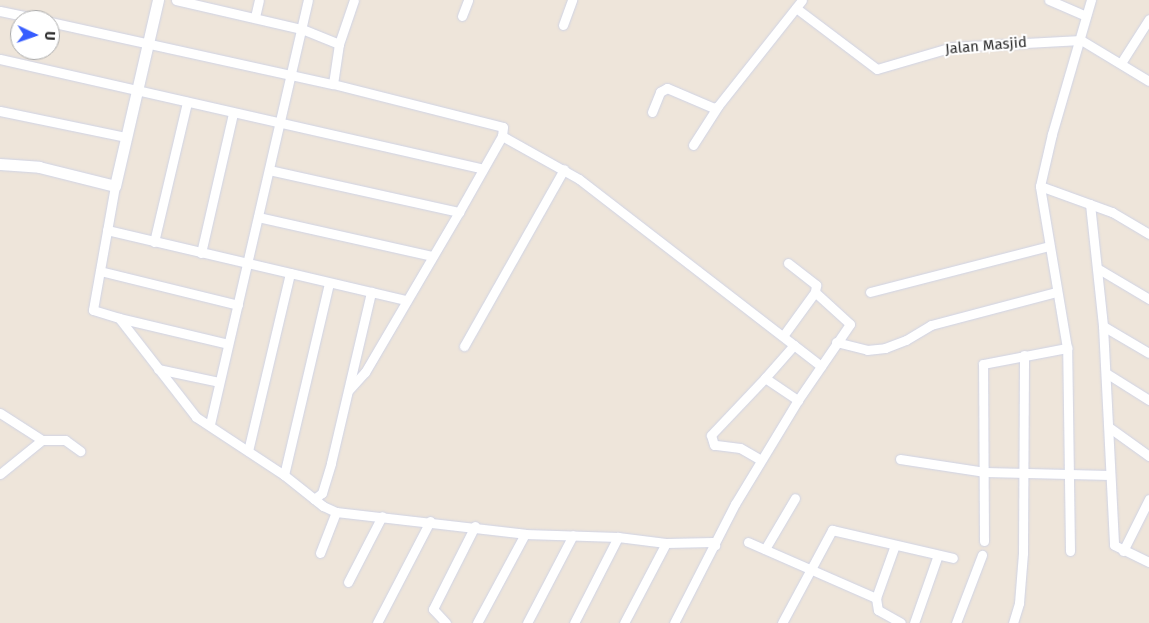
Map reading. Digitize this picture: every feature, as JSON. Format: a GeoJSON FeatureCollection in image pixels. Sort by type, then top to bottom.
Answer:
{"type":"FeatureCollection","features":[{"type":"Feature","properties":{"kind":"street"},"geometry":{"type":"LineString","coordinates":[[158,0],[126,137],[93,309],[119,318],[228,344]]}},
{"type":"Feature","properties":{"kind":"street"},"geometry":{"type":"LineString","coordinates":[[176,0],[211,3],[302,29],[339,44]]}},
{"type":"Feature","properties":{"kind":"street"},"geometry":{"type":"LineString","coordinates":[[255,17],[259,0]]}},
{"type":"Feature","properties":{"kind":"street"},"geometry":{"type":"LineString","coordinates":[[210,424],[279,124],[292,76],[308,0]]}},
{"type":"Feature","properties":{"kind":"street"},"geometry":{"type":"LineString","coordinates":[[333,84],[339,44],[354,0]]}},
{"type":"Feature","properties":{"kind":"street"},"geometry":{"type":"LineString","coordinates":[[462,16],[468,0]]}},
{"type":"Feature","properties":{"kind":"street"},"geometry":{"type":"LineString","coordinates":[[563,25],[572,0]]}},
{"type":"Feature","properties":{"kind":"street"},"geometry":{"type":"LineString","coordinates":[[693,145],[718,106],[802,0]]}},
{"type":"Feature","properties":{"kind":"street"},"geometry":{"type":"LineString","coordinates":[[1049,0],[1086,16]]}},
{"type":"Feature","properties":{"kind":"street"},"geometry":{"type":"LineString","coordinates":[[1070,551],[1067,348],[1056,292],[1040,186],[1052,134],[1081,40],[1091,0]]}},
{"type":"Feature","properties":{"kind":"street","name":"Jalan Masjid"},"geometry":{"type":"LineString","coordinates":[[796,8],[877,69],[952,47],[1081,40]]}},
{"type":"Feature","properties":{"kind":"street"},"geometry":{"type":"LineString","coordinates":[[1121,63],[1149,19]]}},
{"type":"Feature","properties":{"kind":"street"},"geometry":{"type":"LineString","coordinates":[[60,24],[333,84],[502,126],[502,136],[459,212],[365,372],[349,390]]}},
{"type":"Feature","properties":{"kind":"street"},"geometry":{"type":"LineString","coordinates":[[1081,40],[1149,81]]}},
{"type":"Feature","properties":{"kind":"street"},"geometry":{"type":"LineString","coordinates":[[0,59],[483,169]]}},
{"type":"Feature","properties":{"kind":"street"},"geometry":{"type":"LineString","coordinates":[[652,112],[660,92],[667,88],[714,108],[718,106]]}},
{"type":"Feature","properties":{"kind":"street"},"geometry":{"type":"LineString","coordinates":[[154,242],[187,102]]}},
{"type":"Feature","properties":{"kind":"street"},"geometry":{"type":"LineString","coordinates":[[0,111],[126,137]]}},
{"type":"Feature","properties":{"kind":"street"},"geometry":{"type":"LineString","coordinates":[[201,253],[233,113]]}},
{"type":"Feature","properties":{"kind":"street"},"geometry":{"type":"LineString","coordinates":[[502,136],[564,169],[821,366]]}},
{"type":"Feature","properties":{"kind":"street"},"geometry":{"type":"LineString","coordinates":[[0,164],[38,167],[116,186]]}},
{"type":"Feature","properties":{"kind":"street"},"geometry":{"type":"LineString","coordinates":[[464,346],[564,169]]}},
{"type":"Feature","properties":{"kind":"street"},"geometry":{"type":"LineString","coordinates":[[269,170],[459,212]]}},
{"type":"Feature","properties":{"kind":"street"},"geometry":{"type":"LineString","coordinates":[[1040,186],[1112,212],[1149,234]]}},
{"type":"Feature","properties":{"kind":"street"},"geometry":{"type":"LineString","coordinates":[[1090,204],[1103,326],[1110,428],[1110,474],[1114,545],[1149,562]]}},
{"type":"Feature","properties":{"kind":"street"},"geometry":{"type":"LineString","coordinates":[[258,217],[433,256]]}},
{"type":"Feature","properties":{"kind":"street"},"geometry":{"type":"LineString","coordinates":[[107,230],[406,300]]}},
{"type":"Feature","properties":{"kind":"street"},"geometry":{"type":"LineString","coordinates":[[870,292],[1049,246]]}},
{"type":"Feature","properties":{"kind":"street"},"geometry":{"type":"LineString","coordinates":[[783,336],[815,292],[816,285],[788,263]]}},
{"type":"Feature","properties":{"kind":"street"},"geometry":{"type":"LineString","coordinates":[[1097,268],[1149,300]]}},
{"type":"Feature","properties":{"kind":"street"},"geometry":{"type":"LineString","coordinates":[[100,271],[238,305]]}},
{"type":"Feature","properties":{"kind":"street"},"geometry":{"type":"LineString","coordinates":[[248,450],[290,273]]}},
{"type":"Feature","properties":{"kind":"street"},"geometry":{"type":"LineString","coordinates":[[284,475],[329,283]]}},
{"type":"Feature","properties":{"kind":"street"},"geometry":{"type":"LineString","coordinates":[[314,499],[320,496],[323,489],[349,390],[371,292]]}},
{"type":"Feature","properties":{"kind":"street"},"geometry":{"type":"LineString","coordinates":[[674,623],[761,460],[798,400],[850,324],[815,292]]}},
{"type":"Feature","properties":{"kind":"street"},"geometry":{"type":"LineString","coordinates":[[836,342],[867,350],[886,348],[906,340],[932,325],[1056,292]]}},
{"type":"Feature","properties":{"kind":"street"},"geometry":{"type":"LineString","coordinates":[[119,318],[191,412],[284,475],[314,499],[336,512],[430,520],[525,534],[618,537],[666,543],[713,542],[715,545]]}},
{"type":"Feature","properties":{"kind":"street"},"geometry":{"type":"LineString","coordinates":[[1103,326],[1149,354]]}},
{"type":"Feature","properties":{"kind":"street"},"geometry":{"type":"LineString","coordinates":[[761,460],[740,448],[714,444],[711,435],[794,345]]}},
{"type":"Feature","properties":{"kind":"street"},"geometry":{"type":"LineString","coordinates":[[984,541],[983,364],[1067,348]]}},
{"type":"Feature","properties":{"kind":"street"},"geometry":{"type":"LineString","coordinates":[[1013,623],[1018,603],[1023,553],[1025,474],[1024,355]]}},
{"type":"Feature","properties":{"kind":"street"},"geometry":{"type":"LineString","coordinates":[[158,369],[219,382]]}},
{"type":"Feature","properties":{"kind":"street"},"geometry":{"type":"LineString","coordinates":[[1106,373],[1149,400]]}},
{"type":"Feature","properties":{"kind":"street"},"geometry":{"type":"LineString","coordinates":[[765,378],[798,400]]}},
{"type":"Feature","properties":{"kind":"street"},"geometry":{"type":"LineString","coordinates":[[0,413],[42,440],[65,440],[80,451]]}},
{"type":"Feature","properties":{"kind":"street"},"geometry":{"type":"LineString","coordinates":[[1110,428],[1149,456]]}},
{"type":"Feature","properties":{"kind":"street"},"geometry":{"type":"LineString","coordinates":[[0,474],[42,440]]}},
{"type":"Feature","properties":{"kind":"street"},"geometry":{"type":"LineString","coordinates":[[900,459],[985,472],[1110,474]]}},
{"type":"Feature","properties":{"kind":"street"},"geometry":{"type":"LineString","coordinates":[[765,549],[795,498]]}},
{"type":"Feature","properties":{"kind":"street"},"geometry":{"type":"LineString","coordinates":[[1123,551],[1149,499]]}},
{"type":"Feature","properties":{"kind":"street"},"geometry":{"type":"LineString","coordinates":[[320,552],[336,512]]}},
{"type":"Feature","properties":{"kind":"street"},"geometry":{"type":"LineString","coordinates":[[348,582],[382,516]]}},
{"type":"Feature","properties":{"kind":"street"},"geometry":{"type":"LineString","coordinates":[[377,623],[430,520]]}},
{"type":"Feature","properties":{"kind":"street"},"geometry":{"type":"LineString","coordinates":[[446,623],[433,609],[475,526]]}},
{"type":"Feature","properties":{"kind":"street"},"geometry":{"type":"LineString","coordinates":[[782,623],[809,569],[832,530],[953,558]]}},
{"type":"Feature","properties":{"kind":"street"},"geometry":{"type":"LineString","coordinates":[[477,623],[525,534]]}},
{"type":"Feature","properties":{"kind":"street"},"geometry":{"type":"LineString","coordinates":[[527,623],[573,535]]}},
{"type":"Feature","properties":{"kind":"street"},"geometry":{"type":"LineString","coordinates":[[574,623],[618,537]]}},
{"type":"Feature","properties":{"kind":"street"},"geometry":{"type":"LineString","coordinates":[[748,542],[876,598]]}},
{"type":"Feature","properties":{"kind":"street"},"geometry":{"type":"LineString","coordinates":[[624,623],[666,543]]}},
{"type":"Feature","properties":{"kind":"street"},"geometry":{"type":"LineString","coordinates":[[895,544],[876,598],[878,610],[901,623]]}},
{"type":"Feature","properties":{"kind":"street"},"geometry":{"type":"LineString","coordinates":[[914,623],[938,555]]}},
{"type":"Feature","properties":{"kind":"street"},"geometry":{"type":"LineString","coordinates":[[956,623],[982,555]]}}]}
